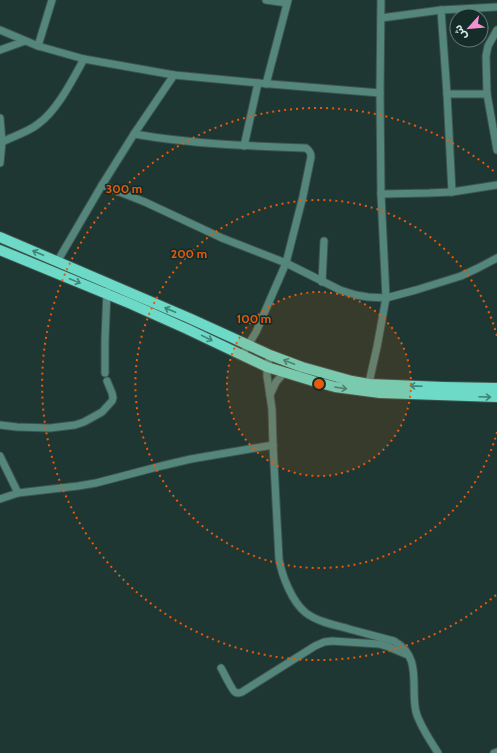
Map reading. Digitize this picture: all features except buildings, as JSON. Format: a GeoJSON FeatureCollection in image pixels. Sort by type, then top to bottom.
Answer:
{"type":"FeatureCollection","features":[{"type":"Feature","properties":{"kind":"main road"},"geometry":{"type":"LineString","coordinates":[[0,237],[189,318],[270,355],[302,367],[352,381],[380,393],[497,397]]}},
{"type":"Feature","properties":{"kind":"main road"},"geometry":{"type":"LineString","coordinates":[[0,250],[186,329],[267,367],[335,387],[497,388]]}},
{"type":"Feature","properties":{"kind":"street"},"geometry":{"type":"LineString","coordinates":[[38,46],[52,0]]}},
{"type":"Feature","properties":{"kind":"street"},"geometry":{"type":"LineString","coordinates":[[266,0],[288,2],[266,84]]}},
{"type":"Feature","properties":{"kind":"street"},"geometry":{"type":"LineString","coordinates":[[368,388],[386,298],[381,194],[381,0]]}},
{"type":"Feature","properties":{"kind":"street"},"geometry":{"type":"LineString","coordinates":[[381,18],[495,4]]}},
{"type":"Feature","properties":{"kind":"street"},"geometry":{"type":"LineString","coordinates":[[441,10],[452,192]]}},
{"type":"Feature","properties":{"kind":"street"},"geometry":{"type":"LineString","coordinates":[[0,30],[38,46],[84,59],[174,75],[380,93]]}},
{"type":"Feature","properties":{"kind":"street"},"geometry":{"type":"LineString","coordinates":[[497,30],[488,46],[486,56],[487,94],[497,150]]}},
{"type":"Feature","properties":{"kind":"street"},"geometry":{"type":"LineString","coordinates":[[0,50],[25,41]]}},
{"type":"Feature","properties":{"kind":"street"},"geometry":{"type":"LineString","coordinates":[[2,142],[37,125],[48,116],[84,59]]}},
{"type":"Feature","properties":{"kind":"street"},"geometry":{"type":"LineString","coordinates":[[57,262],[134,134],[174,75]]}},
{"type":"Feature","properties":{"kind":"street"},"geometry":{"type":"LineString","coordinates":[[244,146],[258,83]]}},
{"type":"Feature","properties":{"kind":"street"},"geometry":{"type":"LineString","coordinates":[[447,94],[487,94]]}},
{"type":"Feature","properties":{"kind":"street"},"geometry":{"type":"LineString","coordinates":[[0,118],[2,142],[0,163]]}},
{"type":"Feature","properties":{"kind":"street"},"geometry":{"type":"LineString","coordinates":[[134,134],[156,138],[244,146],[306,148],[311,154],[303,196],[286,263],[256,332],[242,355]]}},
{"type":"Feature","properties":{"kind":"street"},"geometry":{"type":"LineString","coordinates":[[381,194],[452,192],[497,185]]}},
{"type":"Feature","properties":{"kind":"street"},"geometry":{"type":"LineString","coordinates":[[102,186],[145,202],[222,238],[286,263],[322,282],[356,295],[386,298],[461,276],[497,258]]}},
{"type":"Feature","properties":{"kind":"street"},"geometry":{"type":"LineString","coordinates":[[322,282],[324,241]]}},
{"type":"Feature","properties":{"kind":"street"},"geometry":{"type":"LineString","coordinates":[[105,373],[106,294],[109,284]]}},
{"type":"Feature","properties":{"kind":"street"},"geometry":{"type":"LineString","coordinates":[[270,355],[267,367],[267,376],[272,409],[279,559],[282,571],[295,600],[307,613],[315,618],[335,625],[394,642],[399,644],[404,649],[414,671],[416,711],[423,728],[438,753]]}},
{"type":"Feature","properties":{"kind":"street"},"geometry":{"type":"LineString","coordinates":[[270,395],[276,382],[285,372]]}},
{"type":"Feature","properties":{"kind":"street"},"geometry":{"type":"LineString","coordinates":[[0,425],[50,428],[75,425],[84,422],[102,412],[112,401],[112,393],[107,381]]}},
{"type":"Feature","properties":{"kind":"street"},"geometry":{"type":"LineString","coordinates":[[0,499],[18,493],[96,483],[161,466],[273,445]]}},
{"type":"Feature","properties":{"kind":"street"},"geometry":{"type":"LineString","coordinates":[[0,456],[18,493]]}},
{"type":"Feature","properties":{"kind":"street"},"geometry":{"type":"LineString","coordinates":[[221,668],[232,689],[238,693],[324,642],[338,641],[379,644],[389,646],[408,655]]}}]}
